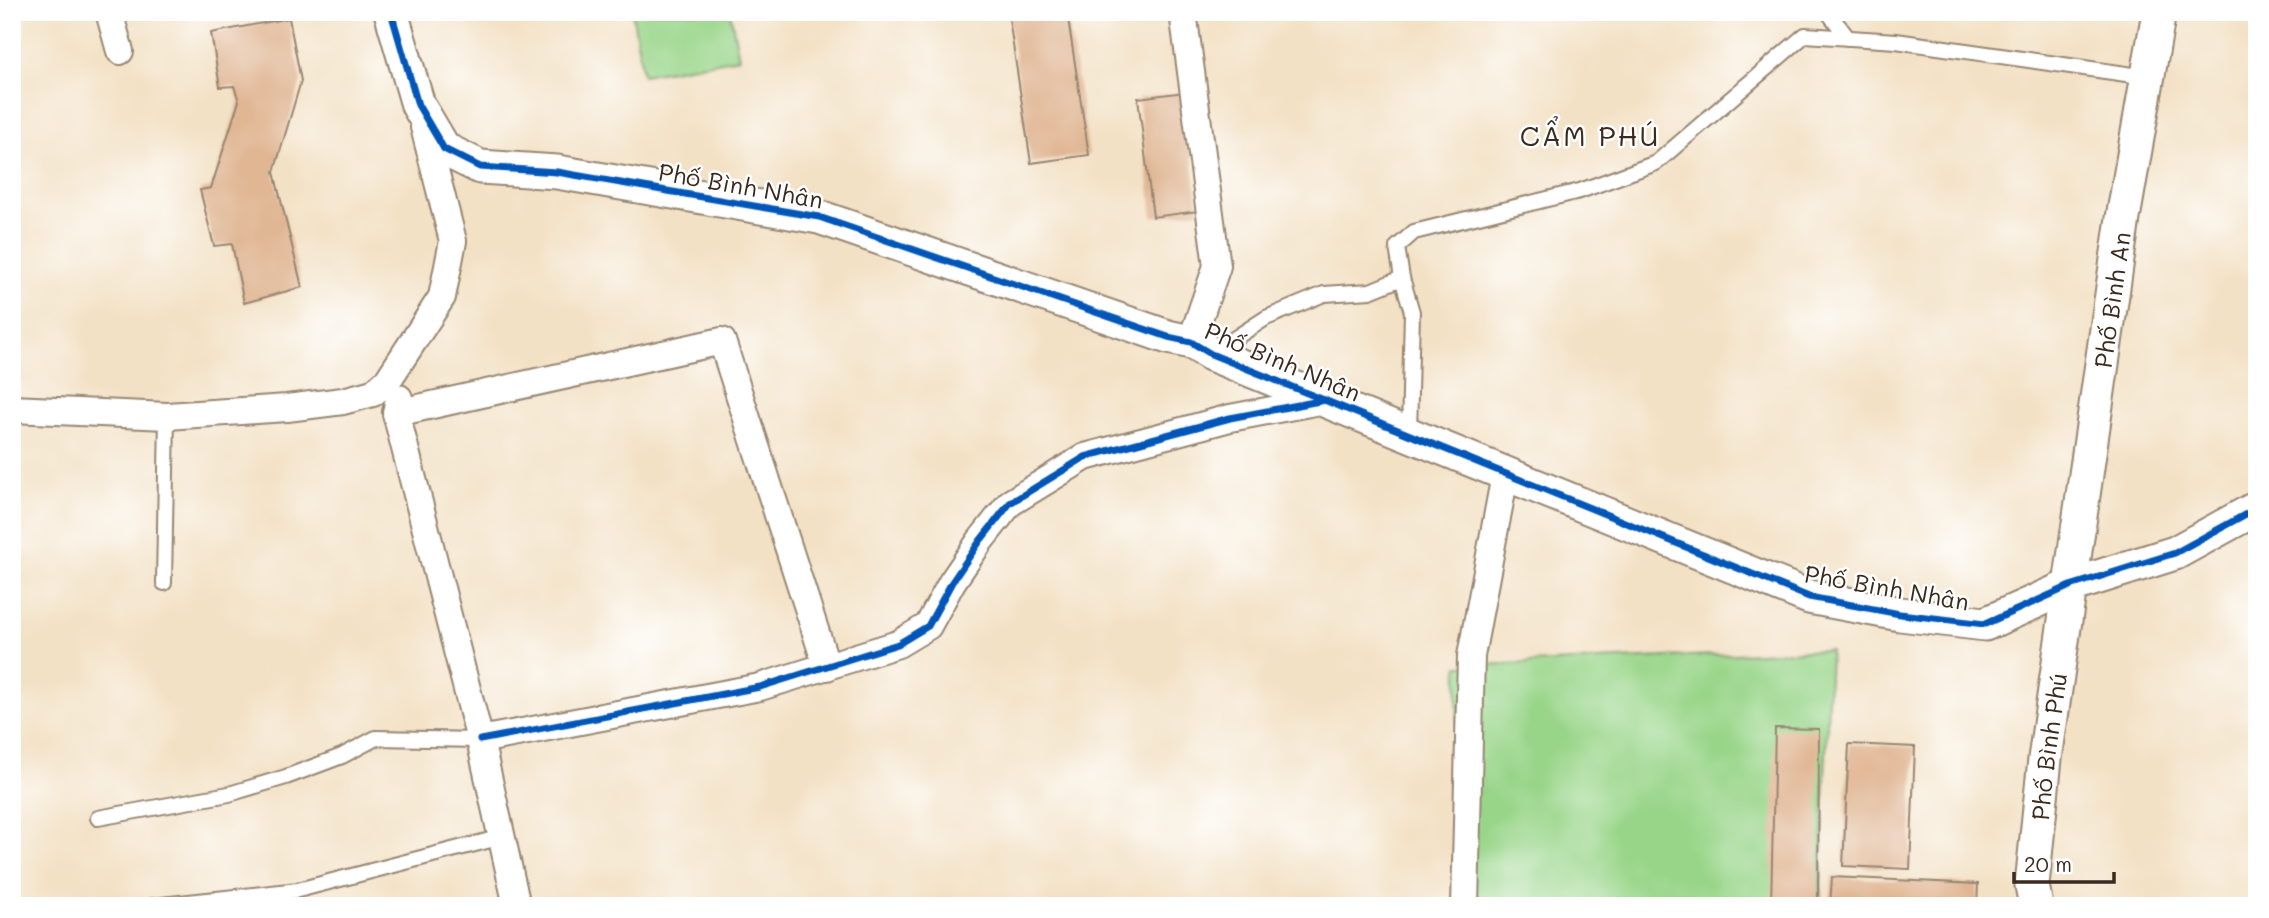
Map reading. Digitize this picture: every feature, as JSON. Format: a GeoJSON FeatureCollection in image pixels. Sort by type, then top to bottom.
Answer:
{"type":"FeatureCollection","features":[{"type":"Feature","properties":{"kind":"street"},"geometry":{"type":"LineString","coordinates":[[109,12],[120,51]]}},
{"type":"Feature","properties":{"kind":"street","name":"Phố Bình Nhân"},"geometry":{"type":"LineString","coordinates":[[391,12],[418,105],[444,149],[480,167],[556,172],[819,217],[1201,348],[1809,597],[1900,614],[1985,624],[2070,586],[2175,553],[2257,508]]}},
{"type":"Feature","properties":{"kind":"street"},"geometry":{"type":"LineString","coordinates":[[1183,12],[1217,266],[1201,348]]}},
{"type":"Feature","properties":{"kind":"street","name":"Phố Bình An"},"geometry":{"type":"LineString","coordinates":[[2070,586],[2121,232],[2159,12]]}},
{"type":"Feature","properties":{"kind":"street"},"geometry":{"type":"LineString","coordinates":[[12,409],[167,416],[287,408],[373,393],[388,380],[442,298],[453,241],[418,105]]}},
{"type":"Feature","properties":{"kind":"street"},"geometry":{"type":"LineString","coordinates":[[396,413],[722,341],[827,667]]}},
{"type":"Feature","properties":{"kind":"street"},"geometry":{"type":"LineString","coordinates":[[408,350],[396,413],[480,740],[517,906]]}},
{"type":"Feature","properties":{"kind":"street"},"geometry":{"type":"LineString","coordinates":[[480,740],[760,687],[898,644],[929,626],[952,582],[979,541],[1010,503],[1085,457],[1230,418],[1325,400]]}},
{"type":"Feature","properties":{"kind":"street"},"geometry":{"type":"LineString","coordinates":[[1465,906],[1471,656],[1505,474]]}},
{"type":"Feature","properties":{"kind":"street","name":"Phố Bình Phú"},"geometry":{"type":"LineString","coordinates":[[2036,906],[2032,885],[2044,771],[2070,586]]}},
{"type":"Feature","properties":{"kind":"lane"},"geometry":{"type":"LineString","coordinates":[[1828,12],[1848,38]]}},
{"type":"Feature","properties":{"kind":"lane"},"geometry":{"type":"LineString","coordinates":[[1409,433],[1412,312],[1396,247],[1414,232],[1580,191],[1656,163],[1804,35],[1896,41],[2147,77]]}},
{"type":"Feature","properties":{"kind":"lane"},"geometry":{"type":"LineString","coordinates":[[1201,348],[1324,294],[1370,291],[1402,278]]}},
{"type":"Feature","properties":{"kind":"lane"},"geometry":{"type":"LineString","coordinates":[[164,583],[167,416]]}},
{"type":"Feature","properties":{"kind":"lane"},"geometry":{"type":"LineString","coordinates":[[98,818],[229,794],[342,756],[376,737],[480,740]]}},
{"type":"Feature","properties":{"kind":"lane"},"geometry":{"type":"LineString","coordinates":[[152,906],[298,890],[502,837]]}},
{"type":"Feature","properties":{"kind":"green space"},"geometry":{"type":"Polygon","coordinates":[[[632,12],[730,12],[739,58],[643,75],[632,12]]]}},
{"type":"Feature","properties":{"kind":"green space"},"geometry":{"type":"Polygon","coordinates":[[[1830,650],[1820,906],[1455,906],[1458,666],[1830,650]]]}},
{"type":"Feature","properties":{"kind":"building"},"geometry":{"type":"Polygon","coordinates":[[[1008,12],[1067,12],[1089,155],[1031,163],[1008,12]]]}},
{"type":"Feature","properties":{"kind":"building"},"geometry":{"type":"Polygon","coordinates":[[[289,18],[301,81],[274,172],[302,287],[244,303],[232,244],[214,246],[200,190],[211,188],[239,101],[234,86],[220,87],[211,33],[289,18]]]}},
{"type":"Feature","properties":{"kind":"building"},"geometry":{"type":"Polygon","coordinates":[[[1184,92],[1199,211],[1153,217],[1138,98],[1184,92]]]}},
{"type":"Feature","properties":{"kind":"building"},"geometry":{"type":"Polygon","coordinates":[[[1775,728],[1819,729],[1818,906],[1771,906],[1775,728]]]}},
{"type":"Feature","properties":{"kind":"building"},"geometry":{"type":"Polygon","coordinates":[[[1849,744],[1915,747],[1910,869],[1843,866],[1849,744]]]}},
{"type":"Feature","properties":{"kind":"building"},"geometry":{"type":"Polygon","coordinates":[[[1832,877],[1978,884],[1977,906],[1830,906],[1832,877]]]}},
{"type":"Feature","properties":{"kind":"cycle path"},"geometry":{"type":"LineString","coordinates":[[391,12],[418,105],[444,149],[480,167],[557,172],[819,217],[1168,337],[1191,342],[1211,354],[1809,597],[1900,614],[1985,624],[2070,586],[2175,553],[2257,508]]}},
{"type":"Feature","properties":{"kind":"cycle path"},"geometry":{"type":"LineString","coordinates":[[480,740],[760,687],[898,644],[928,626],[952,582],[1010,503],[1085,457],[1230,418],[1325,400]]}},
{"type":"Feature","properties":{"kind":"district","name":"CẨM PHÚ"},"geometry":{"type":"Point","coordinates":[1590,135]}}]}
